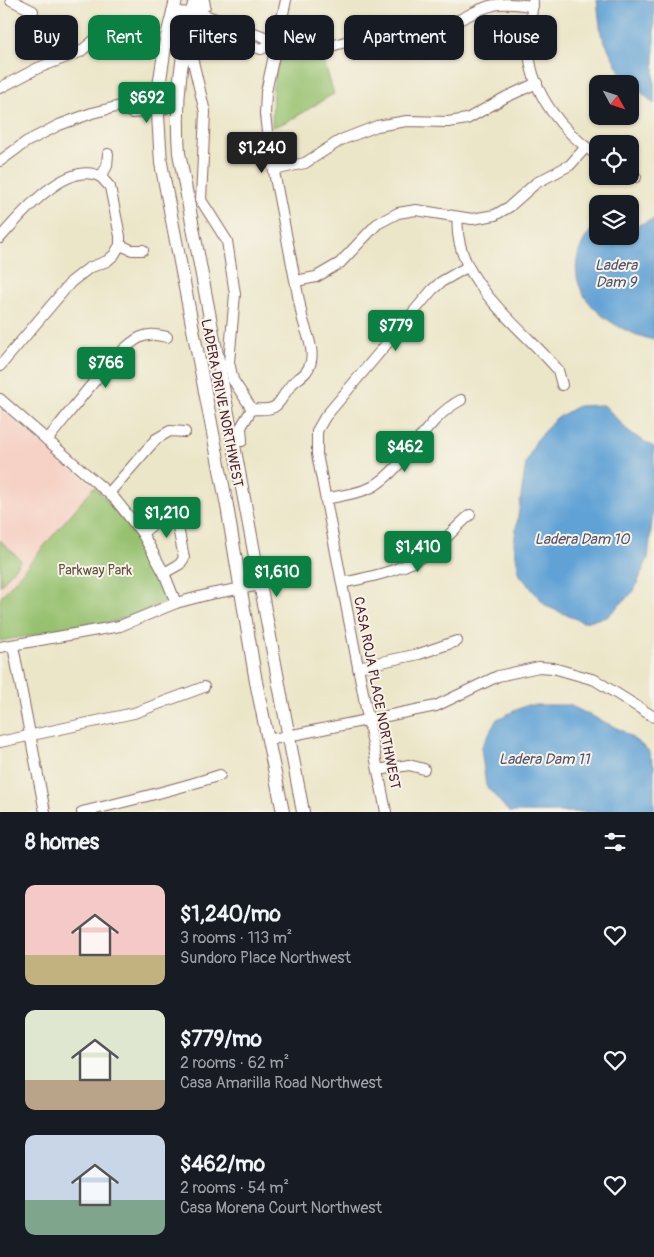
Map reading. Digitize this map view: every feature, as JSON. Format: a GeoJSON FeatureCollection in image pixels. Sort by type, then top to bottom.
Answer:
{"type":"FeatureCollection","features":[{"type":"Feature","properties":{"kind":"main road","name":"LADERA DRIVE NORTHWEST"},"geometry":{"type":"LineString","coordinates":[[174,6],[166,40],[158,105],[161,163],[241,588],[247,634],[283,812]]}},
{"type":"Feature","properties":{"kind":"main road","name":"LADERA DRIVE NORTHWEST"},"geometry":{"type":"LineString","coordinates":[[196,13],[182,47],[177,105],[180,153],[302,812]]}},
{"type":"Feature","properties":{"kind":"street"},"geometry":{"type":"LineString","coordinates":[[11,0],[33,11]]}},
{"type":"Feature","properties":{"kind":"street"},"geometry":{"type":"LineString","coordinates":[[282,15],[286,0]]}},
{"type":"Feature","properties":{"kind":"street"},"geometry":{"type":"LineString","coordinates":[[334,45],[371,35],[441,28],[495,5],[533,3],[529,49],[537,82],[555,116],[589,149]]}},
{"type":"Feature","properties":{"kind":"street"},"geometry":{"type":"LineString","coordinates":[[174,6],[196,13],[261,48],[265,47]]}},
{"type":"Feature","properties":{"kind":"street"},"geometry":{"type":"LineString","coordinates":[[196,13],[197,37],[191,53],[206,112],[201,200],[227,241],[235,294],[229,362],[233,380],[252,410]]}},
{"type":"Feature","properties":{"kind":"street"},"geometry":{"type":"LineString","coordinates":[[0,88],[38,68],[80,52],[88,45]]}},
{"type":"Feature","properties":{"kind":"street"},"geometry":{"type":"LineString","coordinates":[[252,410],[266,410],[277,405],[284,398],[291,385],[306,372],[310,363],[311,342],[304,326],[266,127],[265,105],[272,60]]}},
{"type":"Feature","properties":{"kind":"street"},"geometry":{"type":"LineString","coordinates":[[274,170],[305,164],[341,140],[376,126],[407,121],[448,122],[467,119],[537,82]]}},
{"type":"Feature","properties":{"kind":"street"},"geometry":{"type":"LineString","coordinates":[[0,161],[26,142],[59,125],[92,112],[120,106],[134,98],[158,105],[177,105]]}},
{"type":"Feature","properties":{"kind":"street"},"geometry":{"type":"LineString","coordinates":[[296,281],[316,277],[340,263],[377,224],[398,212],[416,210],[458,217],[482,218],[503,211],[536,183],[570,165],[586,147]]}},
{"type":"Feature","properties":{"kind":"street"},"geometry":{"type":"LineString","coordinates":[[102,178],[107,166],[108,154]]}},
{"type":"Feature","properties":{"kind":"street"},"geometry":{"type":"LineString","coordinates":[[0,238],[20,215],[48,191],[82,174],[89,172],[102,178],[110,187],[120,236],[120,245],[114,255],[107,261],[89,268],[71,282],[0,366]]}},
{"type":"Feature","properties":{"kind":"street"},"geometry":{"type":"LineString","coordinates":[[458,217],[459,243],[467,267],[486,292],[558,370],[562,385]]}},
{"type":"Feature","properties":{"kind":"street"},"geometry":{"type":"LineString","coordinates":[[120,245],[132,250],[143,250]]}},
{"type":"Feature","properties":{"kind":"street","name":"CASA ROJA PLACE NORTHWEST"},"geometry":{"type":"LineString","coordinates":[[386,812],[317,454],[317,431],[325,417],[432,290],[440,282],[467,267]]}},
{"type":"Feature","properties":{"kind":"street"},"geometry":{"type":"LineString","coordinates":[[47,440],[125,348],[142,336],[152,334],[167,337]]}},
{"type":"Feature","properties":{"kind":"street"},"geometry":{"type":"LineString","coordinates":[[0,399],[109,493],[142,533],[164,573],[176,603]]}},
{"type":"Feature","properties":{"kind":"street"},"geometry":{"type":"LineString","coordinates":[[326,499],[364,491],[382,480],[446,408],[461,400]]}},
{"type":"Feature","properties":{"kind":"street"},"geometry":{"type":"LineString","coordinates":[[242,442],[241,427],[252,410]]}},
{"type":"Feature","properties":{"kind":"street"},"geometry":{"type":"LineString","coordinates":[[109,493],[156,439],[170,431],[185,432]]}},
{"type":"Feature","properties":{"kind":"street"},"geometry":{"type":"LineString","coordinates":[[342,583],[385,574],[420,558],[436,547],[470,516]]}},
{"type":"Feature","properties":{"kind":"street"},"geometry":{"type":"LineString","coordinates":[[142,533],[163,517],[171,517],[176,522],[184,558],[180,564],[164,573]]}},
{"type":"Feature","properties":{"kind":"street"},"geometry":{"type":"LineString","coordinates":[[0,646],[13,646],[120,626],[176,603],[261,585]]}},
{"type":"Feature","properties":{"kind":"street"},"geometry":{"type":"LineString","coordinates":[[358,667],[419,654],[457,640]]}},
{"type":"Feature","properties":{"kind":"street"},"geometry":{"type":"LineString","coordinates":[[13,646],[45,812]]}},
{"type":"Feature","properties":{"kind":"street"},"geometry":{"type":"LineString","coordinates":[[268,740],[436,706],[498,676],[539,667],[553,668],[595,680],[654,717]]}},
{"type":"Feature","properties":{"kind":"street"},"geometry":{"type":"LineString","coordinates":[[0,742],[29,731],[134,712],[204,687]]}},
{"type":"Feature","properties":{"kind":"street"},"geometry":{"type":"LineString","coordinates":[[378,770],[410,765],[424,769]]}},
{"type":"Feature","properties":{"kind":"street"},"geometry":{"type":"LineString","coordinates":[[82,812],[123,801],[170,792],[220,775]]}},
{"type":"Feature","properties":{"kind":"shaded area"},"geometry":{"type":"Polygon","coordinates":[[[0,409],[94,487],[0,598],[0,409]]]}},
{"type":"Feature","properties":{"kind":"green space"},"geometry":{"type":"Polygon","coordinates":[[[279,60],[324,60],[334,94],[296,117],[272,127],[273,87],[279,60]]]}},
{"type":"Feature","properties":{"kind":"green space","name":"Parkway Park"},"geometry":{"type":"Polygon","coordinates":[[[94,487],[118,513],[138,540],[155,569],[169,601],[116,621],[0,641],[0,598],[94,487]]]}},
{"type":"Feature","properties":{"kind":"green space"},"geometry":{"type":"Polygon","coordinates":[[[0,540],[21,560],[0,586],[0,540]]]}},
{"type":"Feature","properties":{"kind":"water"},"geometry":{"type":"Polygon","coordinates":[[[597,0],[654,0],[654,104],[639,90],[639,75],[623,75],[620,72],[601,34],[597,0]]]}},
{"type":"Feature","properties":{"kind":"water","name":"Ladera Dam 9"},"geometry":{"type":"Polygon","coordinates":[[[654,219],[654,340],[617,326],[601,314],[588,301],[580,286],[576,269],[579,251],[589,233],[589,245],[639,245],[639,225],[654,219]]]}},
{"type":"Feature","properties":{"kind":"water","name":"Ladera Dam 10"},"geometry":{"type":"Polygon","coordinates":[[[604,405],[630,433],[654,447],[654,502],[648,558],[634,591],[607,617],[583,622],[546,606],[519,574],[514,543],[526,463],[536,441],[555,419],[578,406],[604,405]]]}},
{"type":"Feature","properties":{"kind":"water","name":"Ladera Dam 11"},"geometry":{"type":"Polygon","coordinates":[[[527,705],[569,705],[623,731],[648,750],[654,766],[654,812],[509,812],[486,786],[481,748],[497,719],[527,705]]]}}]}
